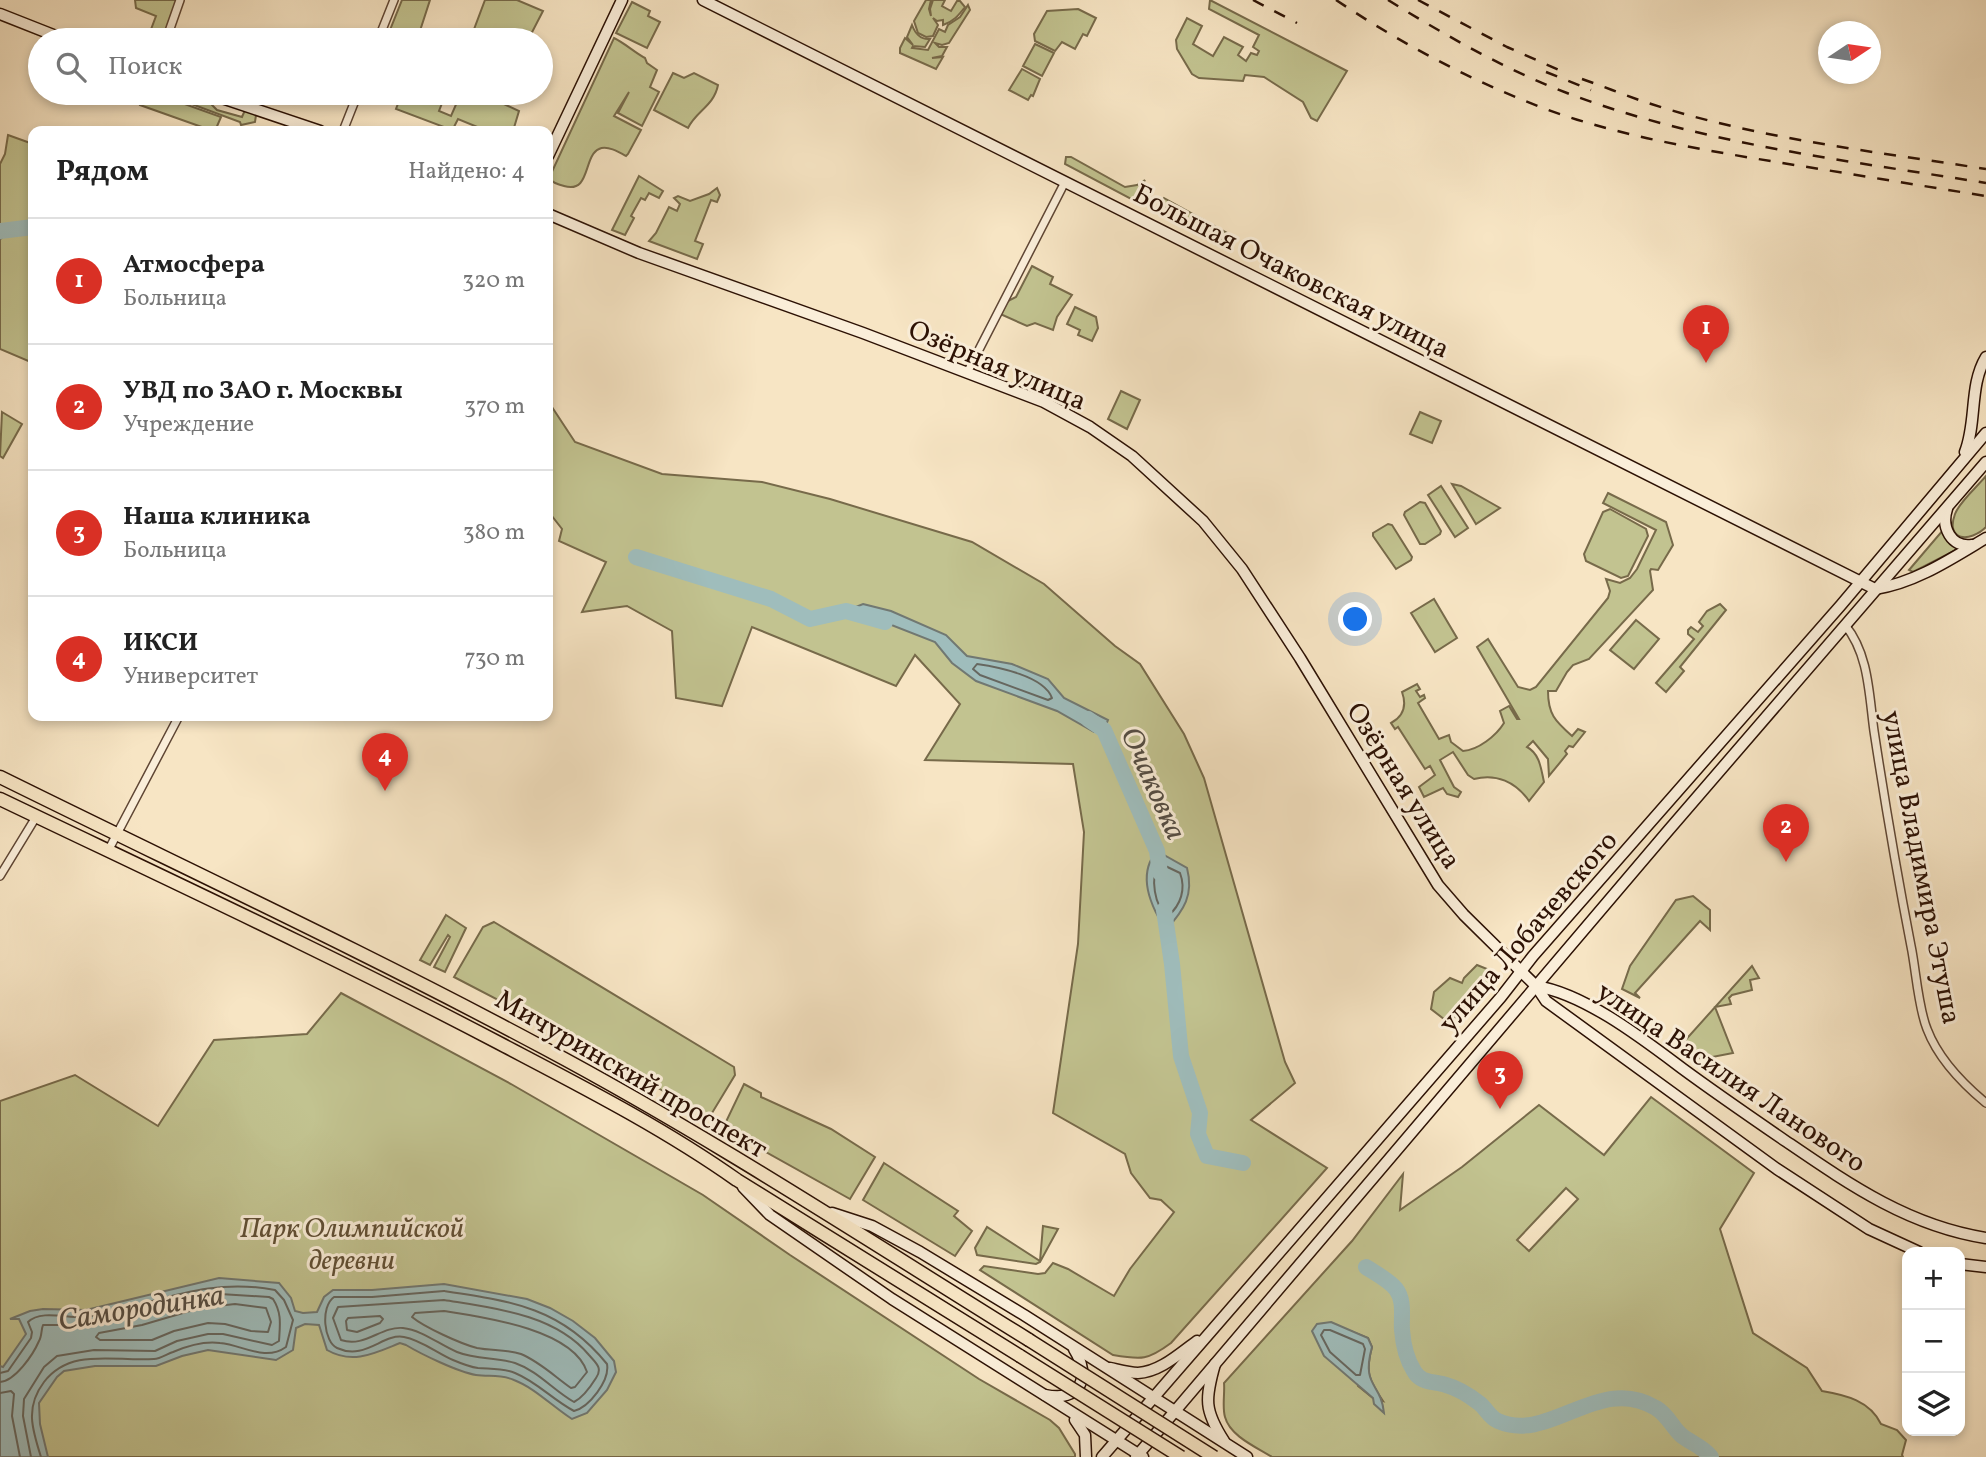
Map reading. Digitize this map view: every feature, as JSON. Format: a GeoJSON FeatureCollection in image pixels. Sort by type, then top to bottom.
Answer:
{"type":"FeatureCollection","features":[{"type":"Feature","properties":{"kind":"main road","name":"Мичуринский проспект"},"geometry":{"type":"LineString","coordinates":[[0,777],[370,956],[551,1051],[704,1139],[1214,1457]]}},
{"type":"Feature","properties":{"kind":"main road","name":"Мичуринский проспект"},"geometry":{"type":"LineString","coordinates":[[0,799],[411,996],[594,1094],[706,1158],[737,1180],[1181,1457]]}},
{"type":"Feature","properties":{"kind":"street"},"geometry":{"type":"LineString","coordinates":[[170,28],[180,0]]}},
{"type":"Feature","properties":{"kind":"street"},"geometry":{"type":"LineString","coordinates":[[383,28],[394,0]]}},
{"type":"Feature","properties":{"kind":"street"},"geometry":{"type":"LineString","coordinates":[[553,145],[622,0]]}},
{"type":"Feature","properties":{"kind":"street","name":"Большая Очаковская улица"},"geometry":{"type":"LineString","coordinates":[[703,0],[1875,589]]}},
{"type":"Feature","properties":{"kind":"street"},"geometry":{"type":"LineString","coordinates":[[0,14],[36,28]]}},
{"type":"Feature","properties":{"kind":"street"},"geometry":{"type":"LineString","coordinates":[[243,105],[305,126]]}},
{"type":"Feature","properties":{"kind":"street"},"geometry":{"type":"LineString","coordinates":[[345,126],[353,105]]}},
{"type":"Feature","properties":{"kind":"street"},"geometry":{"type":"LineString","coordinates":[[967,373],[1065,182]]}},
{"type":"Feature","properties":{"kind":"street","name":"Озёрная улица"},"geometry":{"type":"LineString","coordinates":[[553,216],[639,253],[1044,402],[1090,427],[1148,468],[1203,521],[1229,551],[1438,884],[1464,915],[1536,986]]}},
{"type":"Feature","properties":{"kind":"street"},"geometry":{"type":"LineString","coordinates":[[1955,469],[1969,443],[1977,379],[1986,357]]}},
{"type":"Feature","properties":{"kind":"street","name":"улица Лобачевского"},"geometry":{"type":"LineString","coordinates":[[1102,1457],[1986,433]]}},
{"type":"Feature","properties":{"kind":"street","name":"улица Лобачевского"},"geometry":{"type":"LineString","coordinates":[[1139,1456],[1217,1360],[1986,462]]}},
{"type":"Feature","properties":{"kind":"street"},"geometry":{"type":"LineString","coordinates":[[1948,507],[1945,516],[1950,537],[1957,544],[1975,545]]}},
{"type":"Feature","properties":{"kind":"street"},"geometry":{"type":"LineString","coordinates":[[1875,589],[1896,586],[1952,559],[1986,538]]}},
{"type":"Feature","properties":{"kind":"street","name":"улица Владимира Этуша"},"geometry":{"type":"LineString","coordinates":[[1846,625],[1856,638],[1861,651],[1869,690],[1893,854],[1927,1028],[1950,1066],[1971,1091],[1986,1103]]}},
{"type":"Feature","properties":{"kind":"street"},"geometry":{"type":"LineString","coordinates":[[108,851],[175,721]]}},
{"type":"Feature","properties":{"kind":"street"},"geometry":{"type":"LineString","coordinates":[[0,876],[36,817]]}},
{"type":"Feature","properties":{"kind":"street","name":"улица Василия Ланового"},"geometry":{"type":"LineString","coordinates":[[1536,986],[1556,989],[1633,1032],[1818,1163],[1877,1199],[1928,1225],[1986,1238]]}},
{"type":"Feature","properties":{"kind":"street","name":"улица Василия Ланового"},"geometry":{"type":"LineString","coordinates":[[1536,986],[1546,1001],[1777,1169],[1870,1229],[1908,1247]]}},
{"type":"Feature","properties":{"kind":"street"},"geometry":{"type":"LineString","coordinates":[[737,1180],[770,1215],[892,1299],[1139,1456]]}},
{"type":"Feature","properties":{"kind":"street"},"geometry":{"type":"LineString","coordinates":[[816,1208],[872,1226],[896,1239],[1024,1315],[1247,1457]]}},
{"type":"Feature","properties":{"kind":"street"},"geometry":{"type":"LineString","coordinates":[[1965,1268],[1986,1267]]}},
{"type":"Feature","properties":{"kind":"street"},"geometry":{"type":"LineString","coordinates":[[1105,1368],[1138,1373],[1149,1371],[1211,1332]]}},
{"type":"Feature","properties":{"kind":"street"},"geometry":{"type":"LineString","coordinates":[[1042,1395],[1064,1397],[1080,1386],[1083,1380],[1082,1367],[1073,1348]]}},
{"type":"Feature","properties":{"kind":"street"},"geometry":{"type":"LineString","coordinates":[[1217,1360],[1208,1392],[1209,1411],[1228,1446]]}},
{"type":"Feature","properties":{"kind":"street"},"geometry":{"type":"LineString","coordinates":[[1060,1406],[1081,1426],[1087,1441],[1086,1457]]}},
{"type":"Feature","properties":{"kind":"green space"},"geometry":{"type":"Polygon","coordinates":[[[135,0],[180,0],[170,28],[152,28],[156,16],[136,8],[135,0]]]}},
{"type":"Feature","properties":{"kind":"green space"},"geometry":{"type":"Polygon","coordinates":[[[402,0],[430,0],[421,28],[391,28],[402,0]]]}},
{"type":"Feature","properties":{"kind":"green space"},"geometry":{"type":"Polygon","coordinates":[[[485,0],[517,0],[543,11],[534,28],[474,28],[485,0]]]}},
{"type":"Feature","properties":{"kind":"green space"},"geometry":{"type":"Polygon","coordinates":[[[926,0],[931,0],[931,16],[933,0],[945,0],[942,6],[951,11],[957,1],[965,7],[956,18],[943,25],[943,20],[937,21],[933,18],[938,25],[933,36],[926,37],[918,33],[914,21],[926,0]]]}},
{"type":"Feature","properties":{"kind":"green space"},"geometry":{"type":"Polygon","coordinates":[[[1210,0],[1347,71],[1317,121],[1311,118],[1303,102],[1264,77],[1245,75],[1243,81],[1199,78],[1192,74],[1177,49],[1176,40],[1187,18],[1202,26],[1193,44],[1213,56],[1224,37],[1243,47],[1238,55],[1246,61],[1251,53],[1257,55],[1259,51],[1253,47],[1259,35],[1209,9],[1210,0]]]}},
{"type":"Feature","properties":{"kind":"green space"},"geometry":{"type":"Polygon","coordinates":[[[632,2],[650,11],[648,16],[660,22],[647,48],[616,33],[632,2]]]}},
{"type":"Feature","properties":{"kind":"green space"},"geometry":{"type":"Polygon","coordinates":[[[968,5],[970,10],[949,43],[935,43],[939,47],[947,47],[942,56],[932,58],[943,57],[936,69],[900,53],[905,38],[913,45],[907,37],[912,25],[918,35],[930,39],[925,47],[912,48],[928,50],[939,29],[945,32],[948,25],[960,17],[968,5]]]}},
{"type":"Feature","properties":{"kind":"green space"},"geometry":{"type":"Polygon","coordinates":[[[1078,9],[1096,18],[1087,36],[1083,34],[1075,49],[1062,42],[1055,51],[1035,41],[1034,34],[1047,11],[1078,9]]]}},
{"type":"Feature","properties":{"kind":"green space"},"geometry":{"type":"Polygon","coordinates":[[[614,38],[645,58],[647,63],[657,70],[650,87],[659,92],[642,126],[618,113],[629,92],[614,116],[641,130],[626,156],[609,148],[599,149],[594,153],[583,180],[573,187],[553,182],[553,169],[614,38]]]}},
{"type":"Feature","properties":{"kind":"green space"},"geometry":{"type":"Polygon","coordinates":[[[1035,44],[1054,53],[1042,76],[1023,66],[1035,44]]]}},
{"type":"Feature","properties":{"kind":"green space"},"geometry":{"type":"Polygon","coordinates":[[[1022,69],[1040,79],[1033,96],[1028,100],[1009,90],[1022,69]]]}},
{"type":"Feature","properties":{"kind":"green space"},"geometry":{"type":"Polygon","coordinates":[[[673,73],[684,78],[694,73],[718,85],[713,98],[688,128],[654,110],[673,73]]]}},
{"type":"Feature","properties":{"kind":"green space"},"geometry":{"type":"Polygon","coordinates":[[[140,105],[188,105],[221,117],[217,126],[199,126],[140,105]]]}},
{"type":"Feature","properties":{"kind":"green space"},"geometry":{"type":"Polygon","coordinates":[[[194,105],[212,105],[217,110],[242,117],[245,110],[256,115],[255,122],[241,125],[240,122],[194,105]]]}},
{"type":"Feature","properties":{"kind":"green space"},"geometry":{"type":"Polygon","coordinates":[[[398,105],[441,105],[439,111],[451,116],[456,105],[506,105],[519,111],[514,126],[475,126],[458,119],[454,126],[441,126],[396,109],[398,105]]]}},
{"type":"Feature","properties":{"kind":"green space"},"geometry":{"type":"Polygon","coordinates":[[[8,135],[28,142],[28,361],[0,349],[0,164],[5,154],[8,135]]]}},
{"type":"Feature","properties":{"kind":"green space"},"geometry":{"type":"Polygon","coordinates":[[[1066,157],[1071,157],[1125,187],[1145,180],[1133,200],[1065,164],[1066,157]]]}},
{"type":"Feature","properties":{"kind":"green space"},"geometry":{"type":"Polygon","coordinates":[[[639,176],[663,191],[659,198],[649,193],[645,200],[641,198],[625,235],[612,230],[639,176]]]}},
{"type":"Feature","properties":{"kind":"green space"},"geometry":{"type":"Polygon","coordinates":[[[717,188],[720,195],[717,202],[711,200],[695,241],[703,244],[697,259],[649,241],[669,207],[677,211],[680,204],[674,198],[678,196],[690,201],[717,188]]]}},
{"type":"Feature","properties":{"kind":"green space"},"geometry":{"type":"Polygon","coordinates":[[[1164,198],[1227,233],[1223,240],[1160,205],[1164,198]]]}},
{"type":"Feature","properties":{"kind":"green space"},"geometry":{"type":"Polygon","coordinates":[[[1032,266],[1053,277],[1050,284],[1072,295],[1057,317],[1053,330],[1035,323],[1027,326],[998,313],[1002,304],[1016,297],[1032,266]]]}},
{"type":"Feature","properties":{"kind":"green space"},"geometry":{"type":"Polygon","coordinates":[[[1075,307],[1096,317],[1098,328],[1092,341],[1078,335],[1080,330],[1067,324],[1075,307]]]}},
{"type":"Feature","properties":{"kind":"green space"},"geometry":{"type":"Polygon","coordinates":[[[1121,391],[1140,400],[1127,429],[1108,419],[1121,391]]]}},
{"type":"Feature","properties":{"kind":"green space"},"geometry":{"type":"Polygon","coordinates":[[[553,409],[575,442],[662,474],[762,482],[830,499],[972,542],[1044,584],[1115,646],[1140,664],[1184,734],[1204,778],[1285,1062],[1295,1083],[1251,1120],[1327,1168],[1163,1349],[1144,1357],[1113,1355],[980,1270],[984,1266],[1038,1274],[1045,1273],[1053,1263],[1114,1296],[1130,1269],[1174,1212],[1161,1200],[1150,1198],[1131,1173],[1125,1154],[1053,1113],[1078,944],[1084,832],[1073,764],[925,760],[960,704],[915,655],[896,686],[752,627],[722,706],[676,698],[672,631],[627,606],[582,612],[606,562],[559,541],[562,529],[553,517],[553,409]]]}},
{"type":"Feature","properties":{"kind":"green space"},"geometry":{"type":"Polygon","coordinates":[[[2,412],[22,424],[3,458],[0,456],[2,412]]]}},
{"type":"Feature","properties":{"kind":"green space"},"geometry":{"type":"Polygon","coordinates":[[[1420,412],[1441,421],[1432,443],[1410,434],[1420,412]]]}},
{"type":"Feature","properties":{"kind":"green space"},"geometry":{"type":"Polygon","coordinates":[[[1986,476],[1986,527],[1973,536],[1961,537],[1953,530],[1957,509],[1986,476]]]}},
{"type":"Feature","properties":{"kind":"green space"},"geometry":{"type":"Polygon","coordinates":[[[1452,484],[1461,486],[1500,508],[1476,524],[1452,484]]]}},
{"type":"Feature","properties":{"kind":"green space"},"geometry":{"type":"Polygon","coordinates":[[[1441,486],[1468,528],[1455,537],[1428,495],[1441,486]]]}},
{"type":"Feature","properties":{"kind":"green space"},"geometry":{"type":"Polygon","coordinates":[[[1608,493],[1666,522],[1673,545],[1658,570],[1650,571],[1653,590],[1589,659],[1573,665],[1556,691],[1548,691],[1551,711],[1561,726],[1572,736],[1578,729],[1585,732],[1573,747],[1569,746],[1565,751],[1567,754],[1549,776],[1548,759],[1533,741],[1527,747],[1537,758],[1544,782],[1529,801],[1512,784],[1498,778],[1474,779],[1468,775],[1453,752],[1440,760],[1454,787],[1461,792],[1458,797],[1447,794],[1443,788],[1424,797],[1419,787],[1435,775],[1430,766],[1425,769],[1398,727],[1395,729],[1391,723],[1403,710],[1402,692],[1417,684],[1420,689],[1416,691],[1420,697],[1424,695],[1425,698],[1418,703],[1439,739],[1449,735],[1451,742],[1463,751],[1486,742],[1496,733],[1504,723],[1500,711],[1509,706],[1519,719],[1477,647],[1488,639],[1518,687],[1530,690],[1536,687],[1608,598],[1610,591],[1606,579],[1620,583],[1630,578],[1656,530],[1603,503],[1608,493]]]}},
{"type":"Feature","properties":{"kind":"green space"},"geometry":{"type":"Polygon","coordinates":[[[1420,502],[1425,503],[1441,531],[1425,544],[1420,544],[1404,515],[1420,502]]]}},
{"type":"Feature","properties":{"kind":"green space"},"geometry":{"type":"Polygon","coordinates":[[[1610,509],[1646,529],[1648,536],[1628,576],[1621,578],[1586,561],[1584,554],[1603,512],[1610,509]]]}},
{"type":"Feature","properties":{"kind":"green space"},"geometry":{"type":"Polygon","coordinates":[[[1388,524],[1392,525],[1412,557],[1396,569],[1373,536],[1373,533],[1388,524]]]}},
{"type":"Feature","properties":{"kind":"green space"},"geometry":{"type":"Polygon","coordinates":[[[1943,530],[1945,537],[1958,549],[1913,572],[1909,570],[1943,530]]]}},
{"type":"Feature","properties":{"kind":"green space"},"geometry":{"type":"Polygon","coordinates":[[[1434,599],[1457,638],[1435,652],[1411,613],[1434,599]]]}},
{"type":"Feature","properties":{"kind":"green space"},"geometry":{"type":"Polygon","coordinates":[[[1720,604],[1726,610],[1680,667],[1684,671],[1666,692],[1656,683],[1694,639],[1688,634],[1688,630],[1691,627],[1698,632],[1703,626],[1699,622],[1707,611],[1720,604]]]}},
{"type":"Feature","properties":{"kind":"green space"},"geometry":{"type":"Polygon","coordinates":[[[1636,620],[1659,639],[1634,669],[1610,650],[1636,620]]]}},
{"type":"Feature","properties":{"kind":"green space"},"geometry":{"type":"Polygon","coordinates":[[[1693,896],[1710,910],[1710,930],[1700,921],[1635,993],[1640,998],[1622,989],[1630,966],[1676,900],[1693,896]]]}},
{"type":"Feature","properties":{"kind":"green space"},"geometry":{"type":"Polygon","coordinates":[[[446,915],[466,928],[445,972],[434,967],[450,937],[448,935],[430,965],[420,960],[446,915]]]}},
{"type":"Feature","properties":{"kind":"green space"},"geometry":{"type":"Polygon","coordinates":[[[494,922],[734,1067],[735,1075],[709,1118],[592,1049],[454,977],[483,927],[494,922]]]}},
{"type":"Feature","properties":{"kind":"green space"},"geometry":{"type":"Polygon","coordinates":[[[1477,965],[1487,969],[1490,983],[1449,1023],[1431,1009],[1434,992],[1450,978],[1462,983],[1477,965]]]}},
{"type":"Feature","properties":{"kind":"green space"},"geometry":{"type":"Polygon","coordinates":[[[1752,966],[1759,978],[1750,980],[1752,990],[1732,995],[1729,998],[1731,1004],[1715,1007],[1752,966]]]}},
{"type":"Feature","properties":{"kind":"green space","name":"Парк Олимпийской деревни"},"geometry":{"type":"Polygon","coordinates":[[[341,993],[511,1084],[703,1195],[979,1379],[1050,1420],[1059,1428],[1075,1457],[0,1457],[0,1101],[75,1075],[158,1126],[214,1040],[307,1034],[341,993]]]}},
{"type":"Feature","properties":{"kind":"green space"},"geometry":{"type":"Polygon","coordinates":[[[1715,1007],[1733,1053],[1702,1059],[1683,1052],[1681,1045],[1715,1007]]]}},
{"type":"Feature","properties":{"kind":"green space"},"geometry":{"type":"Polygon","coordinates":[[[744,1084],[761,1093],[761,1097],[831,1129],[875,1157],[850,1199],[723,1128],[744,1084]]]}},
{"type":"Feature","properties":{"kind":"green space"},"geometry":{"type":"Polygon","coordinates":[[[1651,1097],[1754,1173],[1720,1229],[1753,1333],[1807,1368],[1822,1391],[1856,1400],[1871,1410],[1881,1424],[1897,1430],[1906,1440],[1903,1457],[1272,1457],[1232,1430],[1224,1413],[1224,1383],[1352,1241],[1403,1174],[1400,1210],[1462,1167],[1539,1105],[1604,1155],[1651,1097]],[[1566,1188],[1517,1240],[1529,1251],[1578,1199],[1566,1188]],[[1350,1331],[1358,1386],[1373,1398],[1383,1401],[1370,1376],[1372,1347],[1368,1338],[1350,1331]]]}},
{"type":"Feature","properties":{"kind":"green space"},"geometry":{"type":"Polygon","coordinates":[[[884,1163],[958,1211],[954,1216],[972,1231],[955,1256],[863,1200],[884,1163]]]}},
{"type":"Feature","properties":{"kind":"green space"},"geometry":{"type":"Polygon","coordinates":[[[1043,1226],[1058,1229],[1040,1262],[1036,1264],[977,1255],[975,1248],[987,1227],[1040,1261],[1043,1226]]]}},
{"type":"Feature","properties":{"kind":"water"},"geometry":{"type":"Polygon","coordinates":[[[863,604],[891,611],[946,635],[967,656],[1012,664],[1048,679],[1064,698],[1108,720],[1104,730],[1094,732],[1057,711],[976,681],[952,663],[935,642],[866,615],[846,611],[863,604]]]}},
{"type":"Feature","properties":{"kind":"water"},"geometry":{"type":"Polygon","coordinates":[[[1157,851],[1187,868],[1189,878],[1186,902],[1166,930],[1148,891],[1147,870],[1157,851]]]}},
{"type":"Feature","properties":{"kind":"water","name":"Самородинка"},"geometry":{"type":"Polygon","coordinates":[[[219,1278],[279,1283],[291,1298],[295,1311],[303,1313],[317,1312],[324,1297],[333,1290],[372,1290],[444,1284],[527,1299],[573,1321],[595,1338],[614,1361],[616,1372],[607,1390],[587,1413],[572,1419],[522,1383],[504,1377],[468,1373],[400,1343],[364,1356],[346,1357],[337,1354],[327,1350],[319,1325],[305,1324],[296,1328],[293,1350],[276,1360],[208,1350],[156,1366],[95,1366],[64,1371],[39,1403],[40,1424],[48,1457],[0,1457],[0,1366],[3,1367],[26,1334],[19,1319],[10,1319],[43,1309],[86,1310],[219,1278]]]}},
{"type":"Feature","properties":{"kind":"water"},"geometry":{"type":"Polygon","coordinates":[[[1331,1322],[1368,1338],[1372,1347],[1369,1360],[1370,1377],[1384,1413],[1374,1404],[1373,1398],[1324,1356],[1312,1331],[1317,1324],[1331,1322]]]}},
{"type":"Feature","properties":{"kind":"waterway","name":"Очаковка"},"geometry":{"type":"LineString","coordinates":[[0,231],[28,228]]}},
{"type":"Feature","properties":{"kind":"waterway"},"geometry":{"type":"LineString","coordinates":[[0,239],[10,230]]}},
{"type":"Feature","properties":{"kind":"waterway","name":"Очаковка"},"geometry":{"type":"LineString","coordinates":[[636,557],[771,599],[810,619],[846,611],[885,622]]}},
{"type":"Feature","properties":{"kind":"waterway","name":"Очаковка"},"geometry":{"type":"LineString","coordinates":[[1088,719],[1104,730],[1157,851],[1160,873]]}},
{"type":"Feature","properties":{"kind":"waterway","name":"Очаковка"},"geometry":{"type":"LineString","coordinates":[[1164,910],[1181,1056],[1200,1113],[1198,1134],[1207,1156],[1243,1163]]}},
{"type":"Feature","properties":{"kind":"waterway","name":"Очаковка"},"geometry":{"type":"LineString","coordinates":[[1366,1267],[1390,1283],[1399,1294],[1404,1346],[1417,1375],[1424,1380],[1463,1392],[1498,1421],[1517,1426],[1537,1424],[1595,1403],[1615,1398],[1635,1399],[1660,1411],[1681,1435],[1711,1457]]}},
{"type":"Feature","properties":{"kind":"railway"},"geometry":{"type":"LineString","coordinates":[[1253,0],[1297,23]]}},
{"type":"Feature","properties":{"kind":"railway"},"geometry":{"type":"LineString","coordinates":[[1336,0],[1386,32],[1463,73],[1571,118],[1688,147],[1986,196]]}},
{"type":"Feature","properties":{"kind":"railway"},"geometry":{"type":"LineString","coordinates":[[1388,0],[1520,73],[1618,111],[1721,138],[1986,183]]}},
{"type":"Feature","properties":{"kind":"railway"},"geometry":{"type":"LineString","coordinates":[[1418,0],[1507,47],[1559,70]]}},
{"type":"Feature","properties":{"kind":"railway"},"geometry":{"type":"LineString","coordinates":[[1546,72],[1591,90]]}},
{"type":"Feature","properties":{"kind":"railway"},"geometry":{"type":"LineString","coordinates":[[1582,79],[1642,101],[1726,125],[1812,142],[1986,169]]}},
{"type":"Feature","properties":{"kind":"place","name":"Атмосфера"},"geometry":{"type":"Point","coordinates":[1706,363]}},
{"type":"Feature","properties":{"kind":"place","name":"ИКСИ"},"geometry":{"type":"Point","coordinates":[385,791]}},
{"type":"Feature","properties":{"kind":"place","name":"УВД по ЗАО г. Москвы"},"geometry":{"type":"Point","coordinates":[1786,862]}},
{"type":"Feature","properties":{"kind":"place","name":"Наша клиника"},"geometry":{"type":"Point","coordinates":[1500,1109]}}]}
